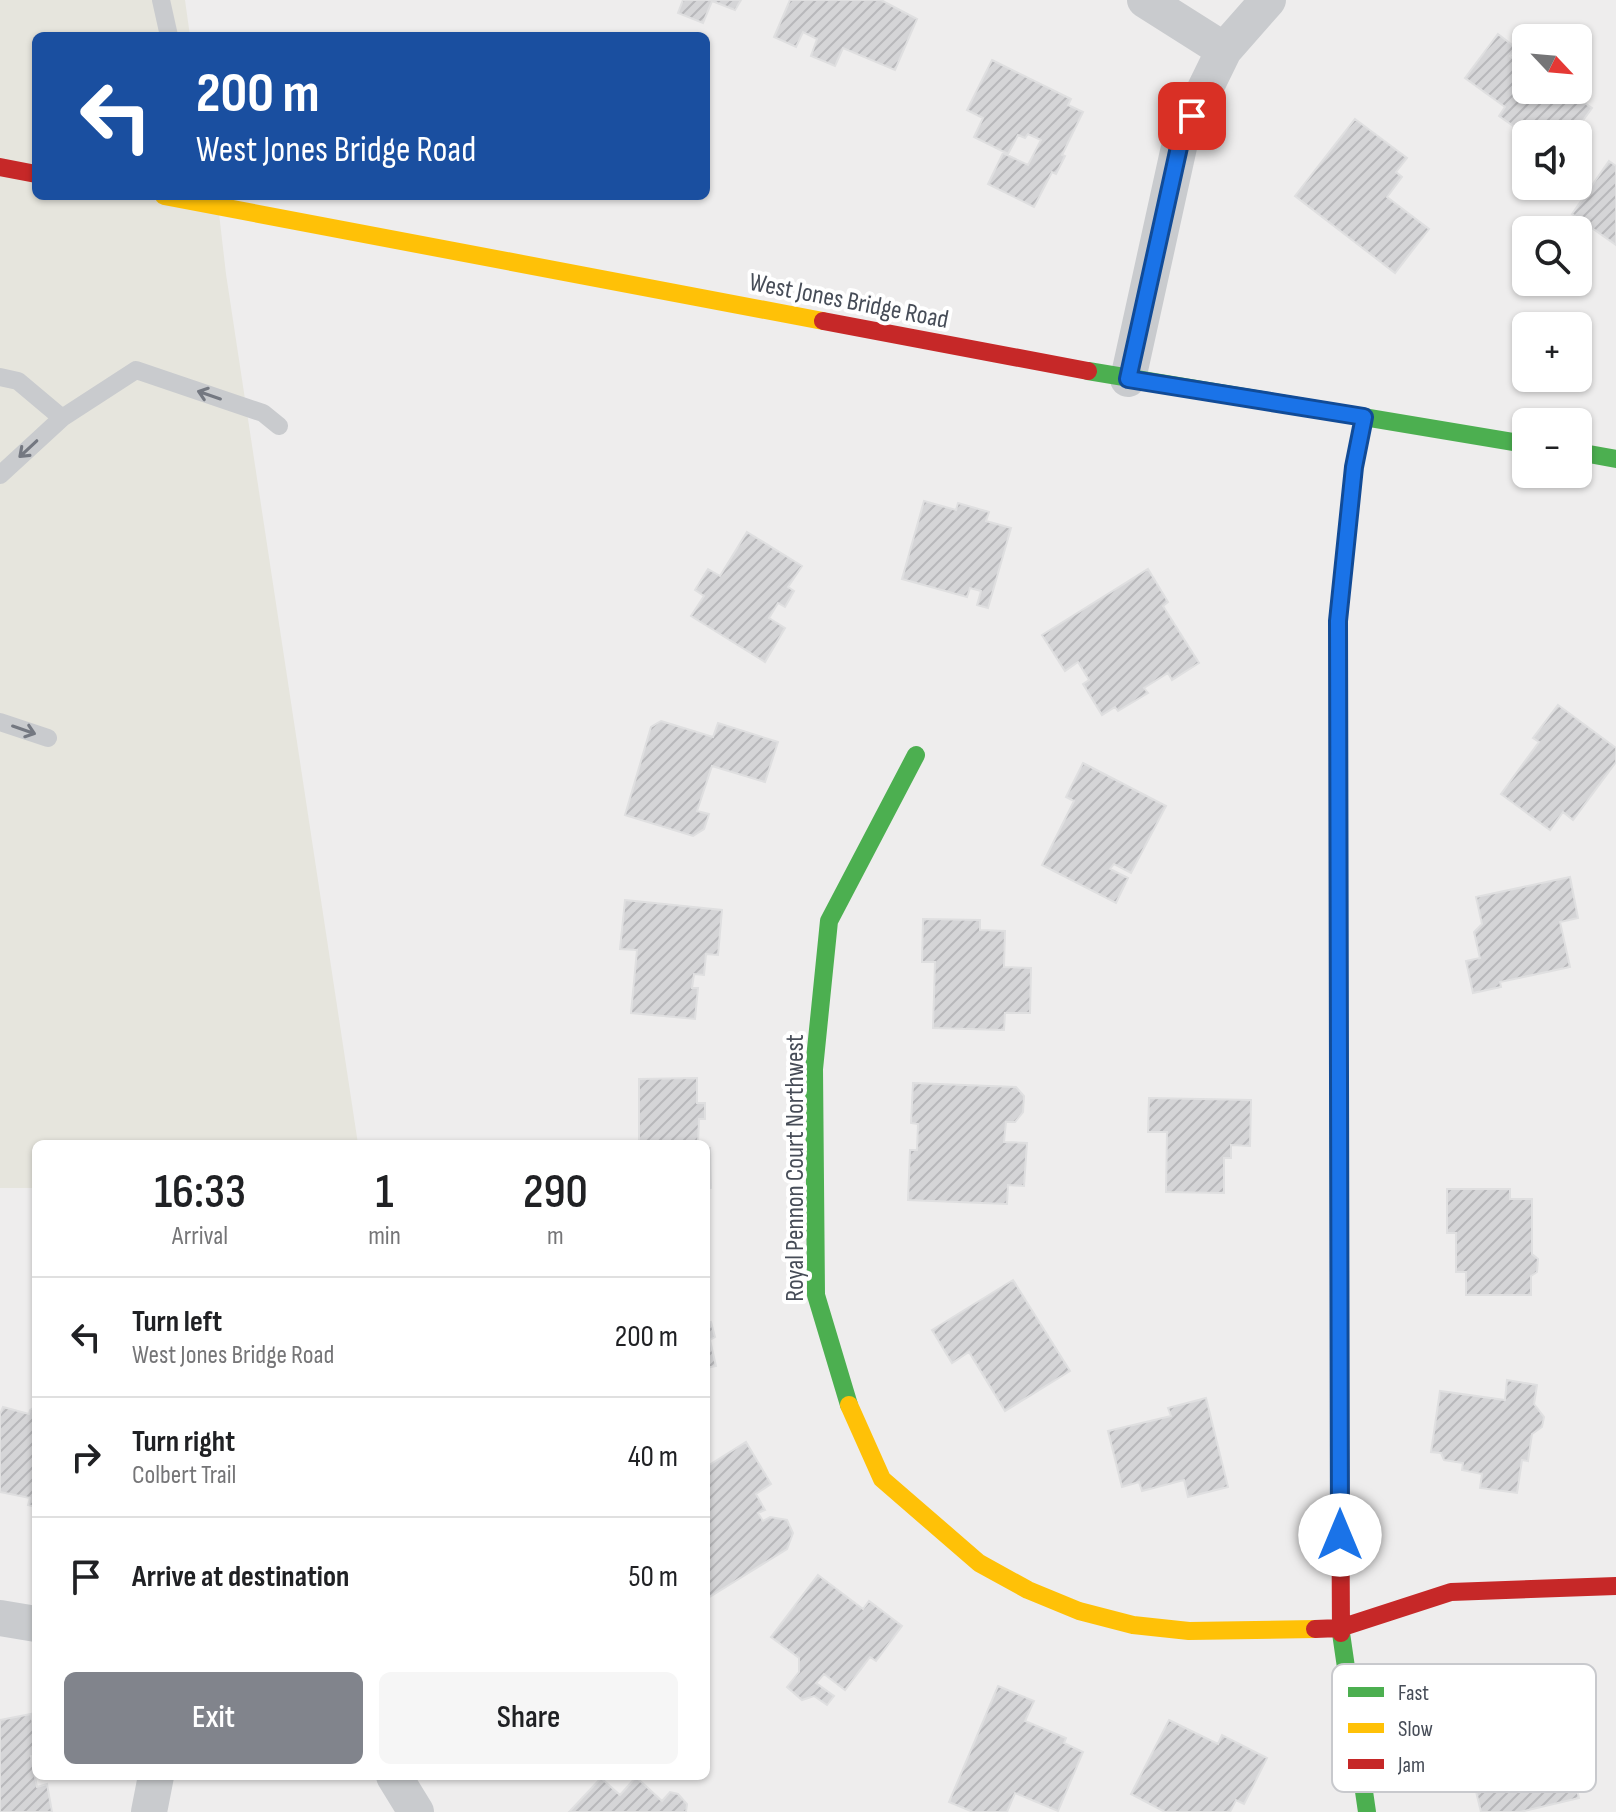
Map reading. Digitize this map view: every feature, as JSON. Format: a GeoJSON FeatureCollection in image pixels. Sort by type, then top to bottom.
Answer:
{"type":"FeatureCollection","features":[{"type":"Feature","properties":{"kind":"street"},"geometry":{"type":"LineString","coordinates":[[1145,0],[1224,50]]}},
{"type":"Feature","properties":{"kind":"street"},"geometry":{"type":"LineString","coordinates":[[1128,379],[1181,138],[1224,50],[1268,0]]}},
{"type":"Feature","properties":{"kind":"street"},"geometry":{"type":"LineString","coordinates":[[0,167],[32,173]]}},
{"type":"Feature","properties":{"kind":"street","name":"West Jones Bridge Road"},"geometry":{"type":"LineString","coordinates":[[190,200],[1128,379],[1512,442]]}},
{"type":"Feature","properties":{"kind":"street"},"geometry":{"type":"LineString","coordinates":[[1345,1664],[1340,1628],[1338,621],[1354,467],[1364,417]]}},
{"type":"Feature","properties":{"kind":"street"},"geometry":{"type":"LineString","coordinates":[[1592,455],[1616,459]]}},
{"type":"Feature","properties":{"kind":"street","name":"Royal Pennon Court Northwest"},"geometry":{"type":"LineString","coordinates":[[916,755],[829,921],[814,1069],[816,1295],[843,1390],[882,1479],[979,1563],[1028,1590],[1079,1611],[1133,1625],[1189,1631],[1340,1628],[1451,1592],[1616,1586]]}},
{"type":"Feature","properties":{"kind":"street"},"geometry":{"type":"LineString","coordinates":[[0,1618],[32,1623]]}},
{"type":"Feature","properties":{"kind":"street"},"geometry":{"type":"LineString","coordinates":[[149,1812],[155,1780]]}},
{"type":"Feature","properties":{"kind":"street"},"geometry":{"type":"LineString","coordinates":[[396,1780],[416,1812]]}},
{"type":"Feature","properties":{"kind":"street"},"geometry":{"type":"LineString","coordinates":[[1364,1792],[1367,1812]]}},
{"type":"Feature","properties":{"kind":"lane"},"geometry":{"type":"LineString","coordinates":[[161,0],[168,32]]}},
{"type":"Feature","properties":{"kind":"lane"},"geometry":{"type":"LineString","coordinates":[[0,475],[62,418],[136,370],[263,413],[279,426]]}},
{"type":"Feature","properties":{"kind":"lane"},"geometry":{"type":"LineString","coordinates":[[0,377],[18,381],[62,418]]}},
{"type":"Feature","properties":{"kind":"lane"},"geometry":{"type":"LineString","coordinates":[[0,722],[48,738]]}},
{"type":"Feature","properties":{"kind":"shaded area"},"geometry":{"type":"Polygon","coordinates":[[[0,0],[185,0],[189,32],[32,32],[32,200],[217,200],[226,274],[357,1140],[32,1140],[32,1188],[0,1188],[0,0]]]}},
{"type":"Feature","properties":{"kind":"building"},"geometry":{"type":"Polygon","coordinates":[[[683,0],[741,0],[735,10],[712,1],[703,23],[678,13],[683,0]]]}},
{"type":"Feature","properties":{"kind":"building"},"geometry":{"type":"Polygon","coordinates":[[[790,0],[881,0],[917,19],[895,70],[843,48],[835,66],[811,56],[817,39],[803,32],[796,47],[774,37],[790,0]]]}},
{"type":"Feature","properties":{"kind":"building"},"geometry":{"type":"Polygon","coordinates":[[[1498,34],[1512,45],[1512,104],[1586,104],[1592,108],[1583,120],[1512,120],[1512,125],[1499,116],[1505,107],[1465,78],[1498,34]]]}},
{"type":"Feature","properties":{"kind":"building"},"geometry":{"type":"Polygon","coordinates":[[[992,60],[1071,99],[1068,105],[1083,112],[1056,174],[1052,172],[1034,207],[988,184],[1003,153],[1028,165],[1041,140],[1028,134],[1025,138],[1018,135],[1008,154],[974,137],[983,118],[967,110],[992,60]]]}},
{"type":"Feature","properties":{"kind":"building"},"geometry":{"type":"Polygon","coordinates":[[[1355,119],[1407,158],[1396,172],[1402,177],[1387,197],[1429,229],[1395,273],[1295,196],[1355,119]]]}},
{"type":"Feature","properties":{"kind":"building"},"geometry":{"type":"Polygon","coordinates":[[[1609,161],[1616,166],[1616,245],[1592,228],[1592,216],[1572,214],[1582,200],[1592,200],[1592,185],[1609,161]]]}},
{"type":"Feature","properties":{"kind":"building"},"geometry":{"type":"Polygon","coordinates":[[[924,501],[956,510],[958,503],[989,512],[986,521],[1011,528],[988,608],[977,605],[981,591],[970,588],[967,597],[902,579],[924,501]]]}},
{"type":"Feature","properties":{"kind":"building"},"geometry":{"type":"Polygon","coordinates":[[[747,532],[802,566],[788,587],[794,591],[785,607],[778,603],[769,618],[785,628],[765,662],[691,616],[704,596],[695,590],[708,569],[720,576],[747,532]]]}},
{"type":"Feature","properties":{"kind":"building"},"geometry":{"type":"Polygon","coordinates":[[[1148,569],[1168,602],[1163,606],[1199,663],[1172,680],[1168,673],[1144,688],[1148,693],[1118,711],[1115,707],[1102,715],[1083,684],[1089,680],[1078,662],[1065,671],[1042,635],[1148,569]]]}},
{"type":"Feature","properties":{"kind":"building"},"geometry":{"type":"Polygon","coordinates":[[[1558,705],[1616,748],[1616,762],[1573,820],[1563,812],[1550,830],[1501,794],[1539,742],[1533,738],[1558,705]]]}},
{"type":"Feature","properties":{"kind":"building"},"geometry":{"type":"Polygon","coordinates":[[[661,721],[713,737],[718,723],[778,742],[765,782],[712,766],[697,811],[709,814],[704,829],[693,836],[625,815],[651,727],[661,721]]]}},
{"type":"Feature","properties":{"kind":"building"},"geometry":{"type":"Polygon","coordinates":[[[1083,763],[1166,806],[1131,873],[1114,864],[1110,869],[1128,878],[1116,903],[1042,865],[1074,801],[1066,797],[1083,763]]]}},
{"type":"Feature","properties":{"kind":"building"},"geometry":{"type":"Polygon","coordinates":[[[1570,877],[1578,918],[1560,922],[1570,967],[1500,982],[1501,987],[1473,993],[1466,961],[1480,958],[1474,932],[1482,924],[1476,897],[1570,877]]]}},
{"type":"Feature","properties":{"kind":"building"},"geometry":{"type":"Polygon","coordinates":[[[625,900],[722,910],[718,955],[706,954],[704,975],[694,974],[692,988],[698,988],[695,1019],[631,1013],[637,950],[620,949],[625,900]]]}},
{"type":"Feature","properties":{"kind":"building"},"geometry":{"type":"Polygon","coordinates":[[[923,919],[980,920],[980,930],[1005,931],[1004,967],[1031,968],[1030,1013],[1005,1013],[1004,1030],[933,1028],[935,962],[922,962],[923,919]]]}},
{"type":"Feature","properties":{"kind":"building"},"geometry":{"type":"Polygon","coordinates":[[[697,1078],[697,1103],[705,1103],[705,1119],[699,1119],[698,1140],[639,1140],[639,1079],[697,1078]]]}},
{"type":"Feature","properties":{"kind":"building"},"geometry":{"type":"Polygon","coordinates":[[[913,1083],[1016,1087],[1024,1096],[1023,1112],[1015,1122],[1006,1122],[1004,1142],[1027,1143],[1024,1186],[1008,1185],[1007,1204],[908,1200],[910,1150],[917,1150],[918,1124],[911,1123],[913,1083]]]}},
{"type":"Feature","properties":{"kind":"building"},"geometry":{"type":"Polygon","coordinates":[[[1149,1098],[1251,1100],[1250,1146],[1231,1145],[1231,1158],[1224,1158],[1224,1193],[1166,1192],[1167,1132],[1148,1132],[1149,1098]]]}},
{"type":"Feature","properties":{"kind":"building"},"geometry":{"type":"Polygon","coordinates":[[[1447,1189],[1510,1189],[1510,1199],[1532,1199],[1532,1254],[1538,1259],[1537,1272],[1531,1276],[1531,1295],[1466,1295],[1466,1272],[1456,1272],[1456,1233],[1447,1233],[1447,1189]]]}},
{"type":"Feature","properties":{"kind":"building"},"geometry":{"type":"Polygon","coordinates":[[[1013,1280],[1070,1371],[1005,1411],[969,1352],[952,1363],[932,1330],[1013,1280]]]}},
{"type":"Feature","properties":{"kind":"building"},"geometry":{"type":"Polygon","coordinates":[[[710,1322],[715,1337],[710,1340],[710,1322]]]}},
{"type":"Feature","properties":{"kind":"building"},"geometry":{"type":"Polygon","coordinates":[[[710,1340],[716,1366],[710,1367],[710,1340]]]}},
{"type":"Feature","properties":{"kind":"building"},"geometry":{"type":"Polygon","coordinates":[[[1507,1380],[1537,1385],[1534,1404],[1544,1417],[1542,1427],[1532,1434],[1528,1461],[1522,1460],[1517,1493],[1480,1488],[1482,1474],[1462,1470],[1463,1463],[1444,1460],[1441,1453],[1431,1452],[1440,1391],[1505,1400],[1507,1380]]]}},
{"type":"Feature","properties":{"kind":"building"},"geometry":{"type":"Polygon","coordinates":[[[1206,1398],[1228,1487],[1188,1497],[1184,1480],[1142,1491],[1139,1482],[1122,1487],[1108,1431],[1171,1416],[1168,1408],[1206,1398]]]}},
{"type":"Feature","properties":{"kind":"building"},"geometry":{"type":"Polygon","coordinates":[[[3,1407],[29,1414],[32,1409],[32,1506],[28,1505],[30,1498],[0,1492],[0,1414],[3,1407]]]}},
{"type":"Feature","properties":{"kind":"building"},"geometry":{"type":"Polygon","coordinates":[[[746,1442],[771,1484],[756,1494],[765,1510],[758,1513],[763,1521],[770,1517],[787,1520],[793,1533],[787,1549],[710,1597],[710,1464],[746,1442]]]}},
{"type":"Feature","properties":{"kind":"building"},"geometry":{"type":"Polygon","coordinates":[[[818,1575],[863,1609],[869,1601],[902,1626],[876,1661],[870,1657],[845,1690],[824,1674],[816,1683],[834,1696],[827,1705],[814,1696],[802,1700],[787,1687],[799,1672],[799,1658],[771,1637],[818,1575]]]}},
{"type":"Feature","properties":{"kind":"building"},"geometry":{"type":"Polygon","coordinates":[[[998,1686],[1034,1701],[1025,1721],[1066,1738],[1064,1743],[1083,1752],[1058,1811],[1015,1793],[1007,1812],[973,1812],[949,1802],[998,1686]]]}},
{"type":"Feature","properties":{"kind":"building"},"geometry":{"type":"Polygon","coordinates":[[[31,1714],[32,1780],[36,1780],[37,1787],[47,1784],[52,1812],[0,1812],[0,1720],[31,1714]]]}},
{"type":"Feature","properties":{"kind":"building"},"geometry":{"type":"Polygon","coordinates":[[[1169,1720],[1218,1744],[1222,1735],[1267,1758],[1244,1804],[1236,1800],[1230,1812],[1165,1812],[1131,1794],[1169,1720]]]}},
{"type":"Feature","properties":{"kind":"building"},"geometry":{"type":"Polygon","coordinates":[[[599,1780],[603,1780],[620,1795],[633,1780],[639,1780],[662,1801],[670,1792],[678,1794],[687,1804],[686,1812],[569,1812],[599,1780]]]}},
{"type":"Feature","properties":{"kind":"building"},"geometry":{"type":"Polygon","coordinates":[[[1476,1792],[1578,1792],[1579,1798],[1520,1812],[1481,1812],[1476,1792]]]}},
{"type":"Feature","properties":{"kind":"traffic: fast"},"geometry":{"type":"LineString","coordinates":[[1088,371],[1512,442]]}},
{"type":"Feature","properties":{"kind":"traffic: fast"},"geometry":{"type":"LineString","coordinates":[[1592,455],[1616,459]]}},
{"type":"Feature","properties":{"kind":"traffic: fast"},"geometry":{"type":"LineString","coordinates":[[849,1405],[816,1295],[814,1069],[829,921],[916,755]]}},
{"type":"Feature","properties":{"kind":"traffic: fast"},"geometry":{"type":"LineString","coordinates":[[1338,815],[1339,1230]]}},
{"type":"Feature","properties":{"kind":"traffic: fast"},"geometry":{"type":"LineString","coordinates":[[1341,1633],[1346,1664]]}},
{"type":"Feature","properties":{"kind":"traffic: fast"},"geometry":{"type":"LineString","coordinates":[[1364,1792],[1367,1812]]}},
{"type":"Feature","properties":{"kind":"traffic: slow"},"geometry":{"type":"LineString","coordinates":[[185,200],[823,321]]}},
{"type":"Feature","properties":{"kind":"traffic: slow"},"geometry":{"type":"LineString","coordinates":[[849,1405],[882,1479],[979,1563],[1028,1590],[1079,1611],[1133,1625],[1189,1631],[1315,1629]]}},
{"type":"Feature","properties":{"kind":"traffic: jam"},"geometry":{"type":"LineString","coordinates":[[0,167],[32,173]]}},
{"type":"Feature","properties":{"kind":"traffic: jam"},"geometry":{"type":"LineString","coordinates":[[823,321],[1088,371]]}},
{"type":"Feature","properties":{"kind":"traffic: jam"},"geometry":{"type":"LineString","coordinates":[[1338,815],[1338,621],[1354,467],[1364,417]]}},
{"type":"Feature","properties":{"kind":"traffic: jam"},"geometry":{"type":"LineString","coordinates":[[1339,1230],[1341,1633]]}},
{"type":"Feature","properties":{"kind":"traffic: jam"},"geometry":{"type":"LineString","coordinates":[[1315,1629],[1340,1628],[1451,1592],[1616,1586]]}},
{"type":"Feature","properties":{"kind":"route"},"geometry":{"type":"LineString","coordinates":[[1192,116],[1181,138],[1128,379],[1364,417],[1354,467],[1338,621],[1340,1535]]}}]}
